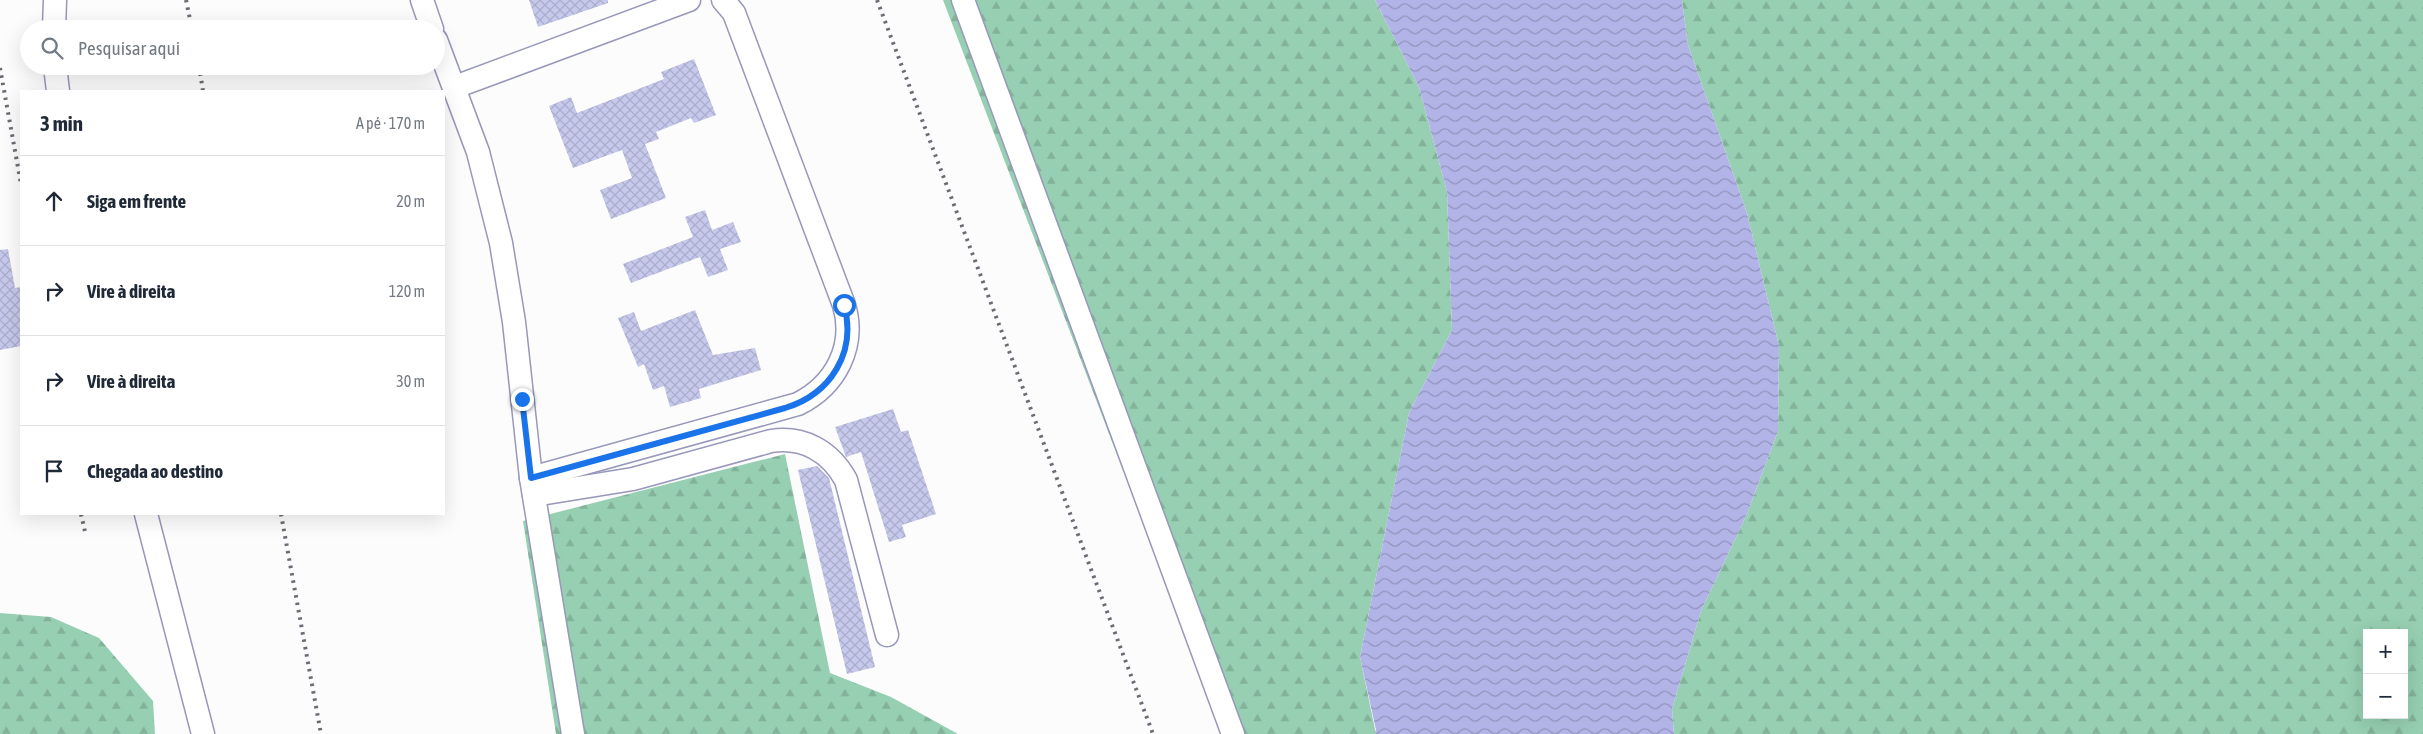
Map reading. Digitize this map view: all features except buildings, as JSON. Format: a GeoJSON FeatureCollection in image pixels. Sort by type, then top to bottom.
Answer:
{"type":"FeatureCollection","features":[{"type":"Feature","properties":{"kind":"street"},"geometry":{"type":"LineString","coordinates":[[54,20],[55,0]]}},
{"type":"Feature","properties":{"kind":"street"},"geometry":{"type":"LineString","coordinates":[[422,0],[429,20]]}},
{"type":"Feature","properties":{"kind":"street"},"geometry":{"type":"LineString","coordinates":[[455,87],[689,0]]}},
{"type":"Feature","properties":{"kind":"street"},"geometry":{"type":"LineString","coordinates":[[532,486],[798,404],[825,385],[840,363],[847,338],[847,318],[844,305],[734,13],[723,0]]}},
{"type":"Feature","properties":{"kind":"street"},"geometry":{"type":"LineString","coordinates":[[963,0],[1233,734]]}},
{"type":"Feature","properties":{"kind":"street"},"geometry":{"type":"LineString","coordinates":[[445,62],[478,152],[501,243],[514,322],[532,486],[573,734]]}},
{"type":"Feature","properties":{"kind":"street"},"geometry":{"type":"LineString","coordinates":[[56,75],[58,90]]}},
{"type":"Feature","properties":{"kind":"street"},"geometry":{"type":"LineString","coordinates":[[532,486],[633,479],[770,441],[793,440],[808,444],[834,461],[846,480],[887,635]]}},
{"type":"Feature","properties":{"kind":"street"},"geometry":{"type":"LineString","coordinates":[[146,515],[203,734]]}},
{"type":"Feature","properties":{"kind":"green space"},"geometry":{"type":"Polygon","coordinates":[[[943,0],[1375,0],[1419,87],[1447,192],[1452,330],[1409,413],[1360,657],[1376,734],[1224,734],[943,0]]]}},
{"type":"Feature","properties":{"kind":"green space"},"geometry":{"type":"Polygon","coordinates":[[[1682,0],[2423,0],[2423,734],[1674,734],[1672,709],[1701,611],[1747,514],[1778,431],[1779,346],[1747,213],[1688,45],[1682,0]]]}},
{"type":"Feature","properties":{"kind":"green space"},"geometry":{"type":"Polygon","coordinates":[[[785,454],[830,673],[891,697],[958,734],[556,734],[523,521],[785,454]]]}},
{"type":"Feature","properties":{"kind":"green space"},"geometry":{"type":"Polygon","coordinates":[[[0,613],[51,617],[99,638],[153,701],[155,734],[0,734],[0,613]]]}},
{"type":"Feature","properties":{"kind":"water"},"geometry":{"type":"Polygon","coordinates":[[[1375,0],[1682,0],[1688,45],[1747,213],[1779,346],[1778,431],[1747,514],[1701,611],[1672,709],[1674,734],[1376,734],[1375,732],[1360,657],[1409,413],[1452,330],[1447,192],[1419,87],[1375,0]]]}},
{"type":"Feature","properties":{"kind":"railway"},"geometry":{"type":"LineString","coordinates":[[186,0],[190,20]]}},
{"type":"Feature","properties":{"kind":"railway"},"geometry":{"type":"LineString","coordinates":[[877,0],[1153,734]]}},
{"type":"Feature","properties":{"kind":"railway"},"geometry":{"type":"LineString","coordinates":[[0,68],[20,178]]}},
{"type":"Feature","properties":{"kind":"railway"},"geometry":{"type":"LineString","coordinates":[[200,75],[203,90]]}},
{"type":"Feature","properties":{"kind":"railway"},"geometry":{"type":"LineString","coordinates":[[81,515],[86,536]]}},
{"type":"Feature","properties":{"kind":"railway"},"geometry":{"type":"LineString","coordinates":[[281,515],[321,734]]}},
{"type":"Feature","properties":{"kind":"route"},"geometry":{"type":"LineString","coordinates":[[522,399],[531,478],[785,408],[810,398],[834,375],[845,351],[847,338],[848,324],[844,305]]}}]}
